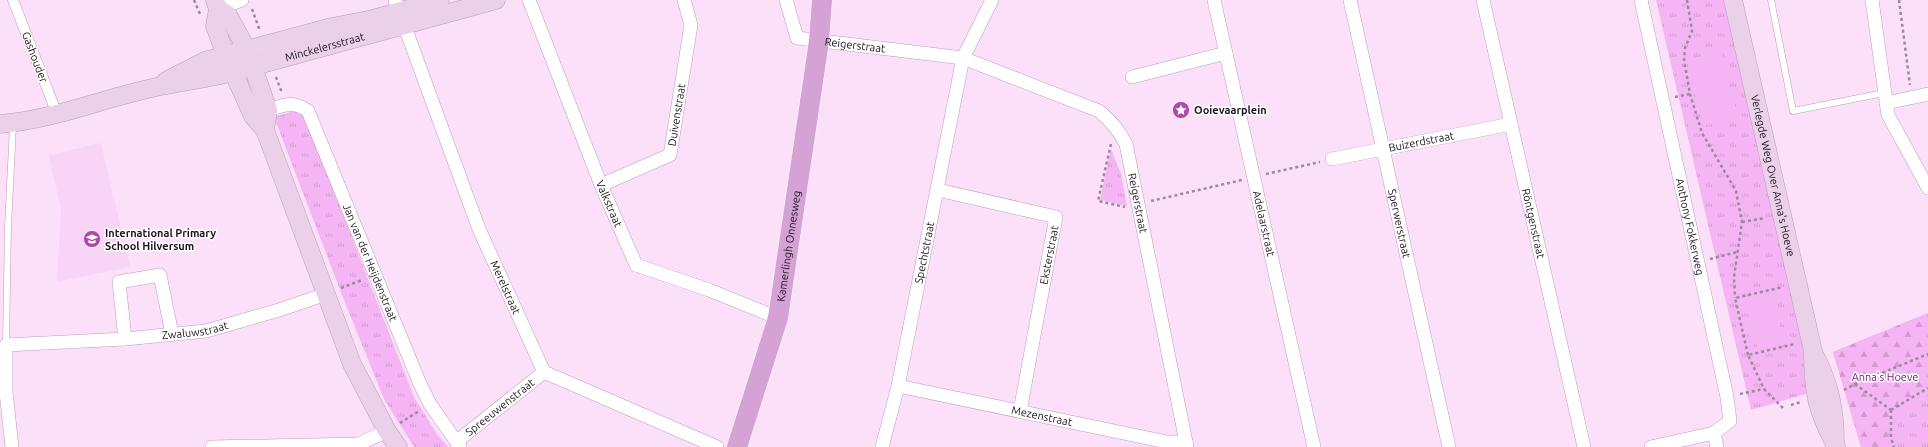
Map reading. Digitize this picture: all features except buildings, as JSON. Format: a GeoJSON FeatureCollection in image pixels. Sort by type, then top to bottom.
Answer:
{"type":"FeatureCollection","features":[{"type":"Feature","properties":{"kind":"main road","name":"Minckelersstraat"},"geometry":{"type":"LineString","coordinates":[[7,124],[57,114],[151,88],[201,80],[232,72],[250,58],[332,27],[373,19],[440,0]]}},
{"type":"Feature","properties":{"kind":"main road","name":"Minckelersstraat"},"geometry":{"type":"LineString","coordinates":[[399,12],[496,0]]}},
{"type":"Feature","properties":{"kind":"main road","name":"Kamerlingh Onnesweg"},"geometry":{"type":"LineString","coordinates":[[737,447],[778,318],[819,41],[822,0]]}},
{"type":"Feature","properties":{"kind":"main road","name":"Verlegde Weg Over Anna's Hoeve"},"geometry":{"type":"LineString","coordinates":[[1733,0],[1805,351],[1822,420],[1836,447]]}},
{"type":"Feature","properties":{"kind":"main road"},"geometry":{"type":"LineString","coordinates":[[216,4],[214,26],[232,72],[253,116],[265,130],[352,364],[387,431],[398,447]]}},
{"type":"Feature","properties":{"kind":"main road"},"geometry":{"type":"LineString","coordinates":[[216,4],[228,15],[250,58],[268,110],[265,130]]}},
{"type":"Feature","properties":{"kind":"main road","name":"Minckelersstraat"},"geometry":{"type":"LineString","coordinates":[[151,88],[205,61],[226,56],[250,58]]}},
{"type":"Feature","properties":{"kind":"street","name":"Gashouder"},"geometry":{"type":"LineString","coordinates":[[13,0],[57,114]]}},
{"type":"Feature","properties":{"kind":"street"},"geometry":{"type":"LineString","coordinates":[[216,4],[242,0]]}},
{"type":"Feature","properties":{"kind":"street","name":"Valkstraat"},"geometry":{"type":"LineString","coordinates":[[529,0],[601,185],[636,266],[709,290],[778,318]]}},
{"type":"Feature","properties":{"kind":"street","name":"Duivenstraat"},"geometry":{"type":"LineString","coordinates":[[601,185],[670,155],[691,25],[684,0]]}},
{"type":"Feature","properties":{"kind":"street"},"geometry":{"type":"LineString","coordinates":[[786,0],[796,38],[819,41]]}},
{"type":"Feature","properties":{"kind":"street"},"geometry":{"type":"LineString","coordinates":[[963,58],[992,0]]}},
{"type":"Feature","properties":{"kind":"street","name":"Adelaarstraat"},"geometry":{"type":"LineString","coordinates":[[1214,0],[1314,447]]}},
{"type":"Feature","properties":{"kind":"street","name":"Sperwerstraat"},"geometry":{"type":"LineString","coordinates":[[1350,0],[1449,447]]}},
{"type":"Feature","properties":{"kind":"street","name":"Röntgenstraat"},"geometry":{"type":"LineString","coordinates":[[1483,0],[1584,447]]}},
{"type":"Feature","properties":{"kind":"street","name":"Anthony Fokkerweg"},"geometry":{"type":"LineString","coordinates":[[1641,0],[1727,397],[1730,421],[1714,433]]}},
{"type":"Feature","properties":{"kind":"street"},"geometry":{"type":"LineString","coordinates":[[1872,0],[1888,115],[1927,184]]}},
{"type":"Feature","properties":{"kind":"street","name":"Merelstraat"},"geometry":{"type":"LineString","coordinates":[[399,12],[479,229],[544,372]]}},
{"type":"Feature","properties":{"kind":"street","name":"Reigerstraat"},"geometry":{"type":"LineString","coordinates":[[819,41],[963,58],[1099,111],[1119,131],[1126,144],[1139,204],[1187,445]]}},
{"type":"Feature","properties":{"kind":"street"},"geometry":{"type":"LineString","coordinates":[[1132,77],[1226,53]]}},
{"type":"Feature","properties":{"kind":"street","name":"Spechtstraat"},"geometry":{"type":"LineString","coordinates":[[882,447],[898,386],[963,58]]}},
{"type":"Feature","properties":{"kind":"street"},"geometry":{"type":"LineString","coordinates":[[1885,98],[1911,97],[1928,94]]}},
{"type":"Feature","properties":{"kind":"street","name":"Jan van der Heijdenstraat"},"geometry":{"type":"LineString","coordinates":[[268,110],[288,104],[300,105],[308,111],[420,384],[430,404],[458,444]]}},
{"type":"Feature","properties":{"kind":"street","name":"Buizerdstraat"},"geometry":{"type":"LineString","coordinates":[[1332,159],[1511,124]]}},
{"type":"Feature","properties":{"kind":"street","name":"Eksterstraat"},"geometry":{"type":"LineString","coordinates":[[938,190],[1056,217],[1020,411]]}},
{"type":"Feature","properties":{"kind":"street"},"geometry":{"type":"LineString","coordinates":[[125,338],[119,282],[160,275],[172,334]]}},
{"type":"Feature","properties":{"kind":"street","name":"Zwaluwstraat"},"geometry":{"type":"LineString","coordinates":[[6,345],[125,338],[206,331],[279,310],[326,294]]}},
{"type":"Feature","properties":{"kind":"street"},"geometry":{"type":"LineString","coordinates":[[6,345],[6,392],[12,447]]}},
{"type":"Feature","properties":{"kind":"street"},"geometry":{"type":"LineString","coordinates":[[544,372],[717,447]]}},
{"type":"Feature","properties":{"kind":"street","name":"Spreeuwenstraat"},"geometry":{"type":"LineString","coordinates":[[458,444],[544,372]]}},
{"type":"Feature","properties":{"kind":"street","name":"Mezenstraat"},"geometry":{"type":"LineString","coordinates":[[898,386],[1187,445]]}},
{"type":"Feature","properties":{"kind":"street"},"geometry":{"type":"LineString","coordinates":[[212,447],[359,444],[387,431]]}},
{"type":"Feature","properties":{"kind":"street"},"geometry":{"type":"LineString","coordinates":[[1651,447],[1714,433],[1717,447]]}},
{"type":"Feature","properties":{"kind":"lane"},"geometry":{"type":"LineString","coordinates":[[1771,0],[1792,110],[1885,98]]}},
{"type":"Feature","properties":{"kind":"lane"},"geometry":{"type":"LineString","coordinates":[[6,345],[8,227],[7,124]]}},
{"type":"Feature","properties":{"kind":"path"},"geometry":{"type":"LineString","coordinates":[[1687,0],[1692,31],[1685,48],[1684,60],[1690,94],[1702,133],[1736,191],[1742,222],[1734,277],[1735,298],[1748,355],[1764,389],[1783,408]]}},
{"type":"Feature","properties":{"kind":"path"},"geometry":{"type":"LineString","coordinates":[[1899,0],[1911,97]]}},
{"type":"Feature","properties":{"kind":"path"},"geometry":{"type":"LineString","coordinates":[[1119,131],[1109,147],[1098,201],[1129,208],[1139,204],[1332,159]]}},
{"type":"Feature","properties":{"kind":"path"},"geometry":{"type":"LineString","coordinates":[[1698,263],[1737,252]]}},
{"type":"Feature","properties":{"kind":"path"},"geometry":{"type":"LineString","coordinates":[[326,294],[376,275]]}},
{"type":"Feature","properties":{"kind":"path"},"geometry":{"type":"LineString","coordinates":[[1735,298],[1783,287]]}},
{"type":"Feature","properties":{"kind":"path"},"geometry":{"type":"LineString","coordinates":[[1748,355],[1795,343],[1805,351]]}},
{"type":"Feature","properties":{"kind":"path"},"geometry":{"type":"LineString","coordinates":[[1851,385],[1928,355]]}},
{"type":"Feature","properties":{"kind":"path"},"geometry":{"type":"LineString","coordinates":[[1855,384],[1891,410]]}},
{"type":"Feature","properties":{"kind":"path"},"geometry":{"type":"LineString","coordinates":[[1891,410],[1928,388]]}},
{"type":"Feature","properties":{"kind":"path"},"geometry":{"type":"LineString","coordinates":[[1727,397],[1764,389]]}},
{"type":"Feature","properties":{"kind":"path"},"geometry":{"type":"LineString","coordinates":[[387,431],[430,404]]}},
{"type":"Feature","properties":{"kind":"path"},"geometry":{"type":"LineString","coordinates":[[1891,410],[1891,438],[1894,447]]}},
{"type":"Feature","properties":{"kind":"shaded area","name":"International Primary School Hilversum"},"geometry":{"type":"Polygon","coordinates":[[[101,143],[130,267],[57,282],[61,211],[49,155],[101,143]]]}},
{"type":"Feature","properties":{"kind":"green space"},"geometry":{"type":"Polygon","coordinates":[[[1656,0],[1725,0],[1803,344],[1809,393],[1751,410],[1656,0]]]}},
{"type":"Feature","properties":{"kind":"green space"},"geometry":{"type":"Polygon","coordinates":[[[1721,51],[1737,117],[1703,126],[1687,62],[1721,51]]]}},
{"type":"Feature","properties":{"kind":"green space"},"geometry":{"type":"Polygon","coordinates":[[[294,111],[302,114],[310,130],[414,397],[437,434],[448,447],[414,447],[384,399],[344,300],[274,117],[294,111]]]}},
{"type":"Feature","properties":{"kind":"green space"},"geometry":{"type":"Polygon","coordinates":[[[1111,149],[1121,174],[1127,206],[1100,200],[1111,149]]]}},
{"type":"Feature","properties":{"kind":"green space"},"geometry":{"type":"Polygon","coordinates":[[[1772,293],[1784,345],[1758,351],[1746,298],[1772,293]]]}},
{"type":"Feature","properties":{"kind":"green space","name":"Anna's Hoeve"},"geometry":{"type":"Polygon","coordinates":[[[1928,313],[1928,447],[1861,447],[1833,352],[1928,313]]]}},
{"type":"Feature","properties":{"kind":"green space","name":"Anna's Hoeve"},"geometry":{"type":"Polygon","coordinates":[[[1928,313],[1928,396],[1905,410],[1893,422],[1889,429],[1889,447],[1861,447],[1833,352],[1928,313]]]}},
{"type":"Feature","properties":{"kind":"place","name":"Ooievaarplein"},"geometry":{"type":"Point","coordinates":[1181,110]}},
{"type":"Feature","properties":{"kind":"place","name":"International Primary School Hilversum"},"geometry":{"type":"Point","coordinates":[92,239]}}]}
